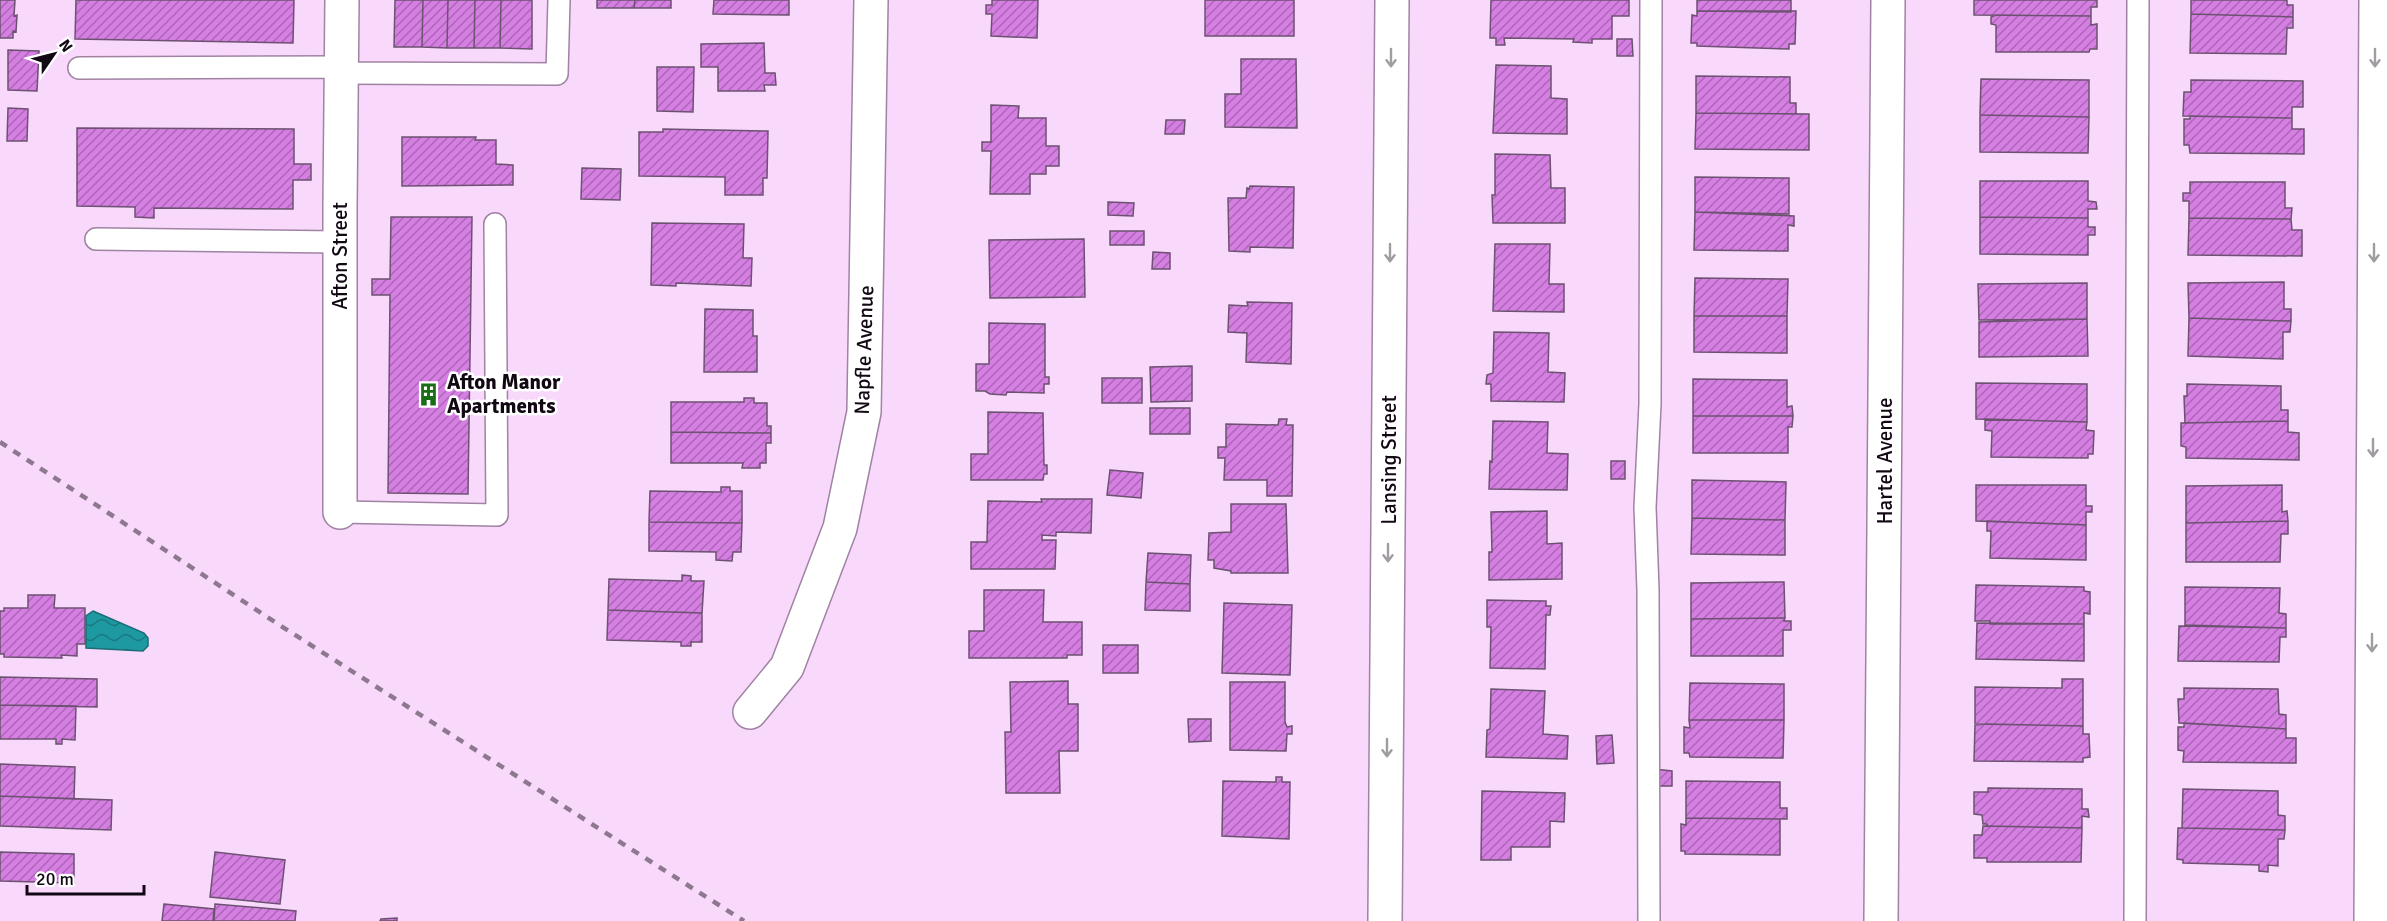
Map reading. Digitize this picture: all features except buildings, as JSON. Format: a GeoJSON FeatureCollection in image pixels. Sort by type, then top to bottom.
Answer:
{"type":"FeatureCollection","features":[{"type":"Feature","properties":{"kind":"street","name":"Afton Street"},"geometry":{"type":"LineString","coordinates":[[340,512],[339,242],[342,0]]}},
{"type":"Feature","properties":{"kind":"street","name":"Napfle Avenue"},"geometry":{"type":"LineString","coordinates":[[750,712],[787,668],[840,528],[864,412],[871,0]]}},
{"type":"Feature","properties":{"kind":"street","name":"Lansing Street"},"geometry":{"type":"LineString","coordinates":[[1385,921],[1392,0]]}},
{"type":"Feature","properties":{"kind":"street","name":"Hartel Avenue"},"geometry":{"type":"LineString","coordinates":[[1881,921],[1888,0]]}},
{"type":"Feature","properties":{"kind":"street"},"geometry":{"type":"LineString","coordinates":[[2371,921],[2376,0]]}},
{"type":"Feature","properties":{"kind":"lane"},"geometry":{"type":"LineString","coordinates":[[79,68],[557,74],[559,0]]}},
{"type":"Feature","properties":{"kind":"lane"},"geometry":{"type":"LineString","coordinates":[[1649,921],[1648,590],[1645,507],[1650,404],[1651,0]]}},
{"type":"Feature","properties":{"kind":"lane"},"geometry":{"type":"LineString","coordinates":[[2135,921],[2138,0]]}},
{"type":"Feature","properties":{"kind":"lane"},"geometry":{"type":"LineString","coordinates":[[340,512],[497,515],[495,224]]}},
{"type":"Feature","properties":{"kind":"lane"},"geometry":{"type":"LineString","coordinates":[[96,239],[339,242]]}},
{"type":"Feature","properties":{"kind":"water"},"geometry":{"type":"Polygon","coordinates":[[[93,611],[144,633],[148,638],[148,646],[143,651],[86,648],[86,616],[93,611]]]}},
{"type":"Feature","properties":{"kind":"railway"},"geometry":{"type":"LineString","coordinates":[[0,442],[281,626],[744,921]]}},
{"type":"Feature","properties":{"kind":"place","name":"Afton Manor Apartments"},"geometry":{"type":"Point","coordinates":[429,394]}}]}
